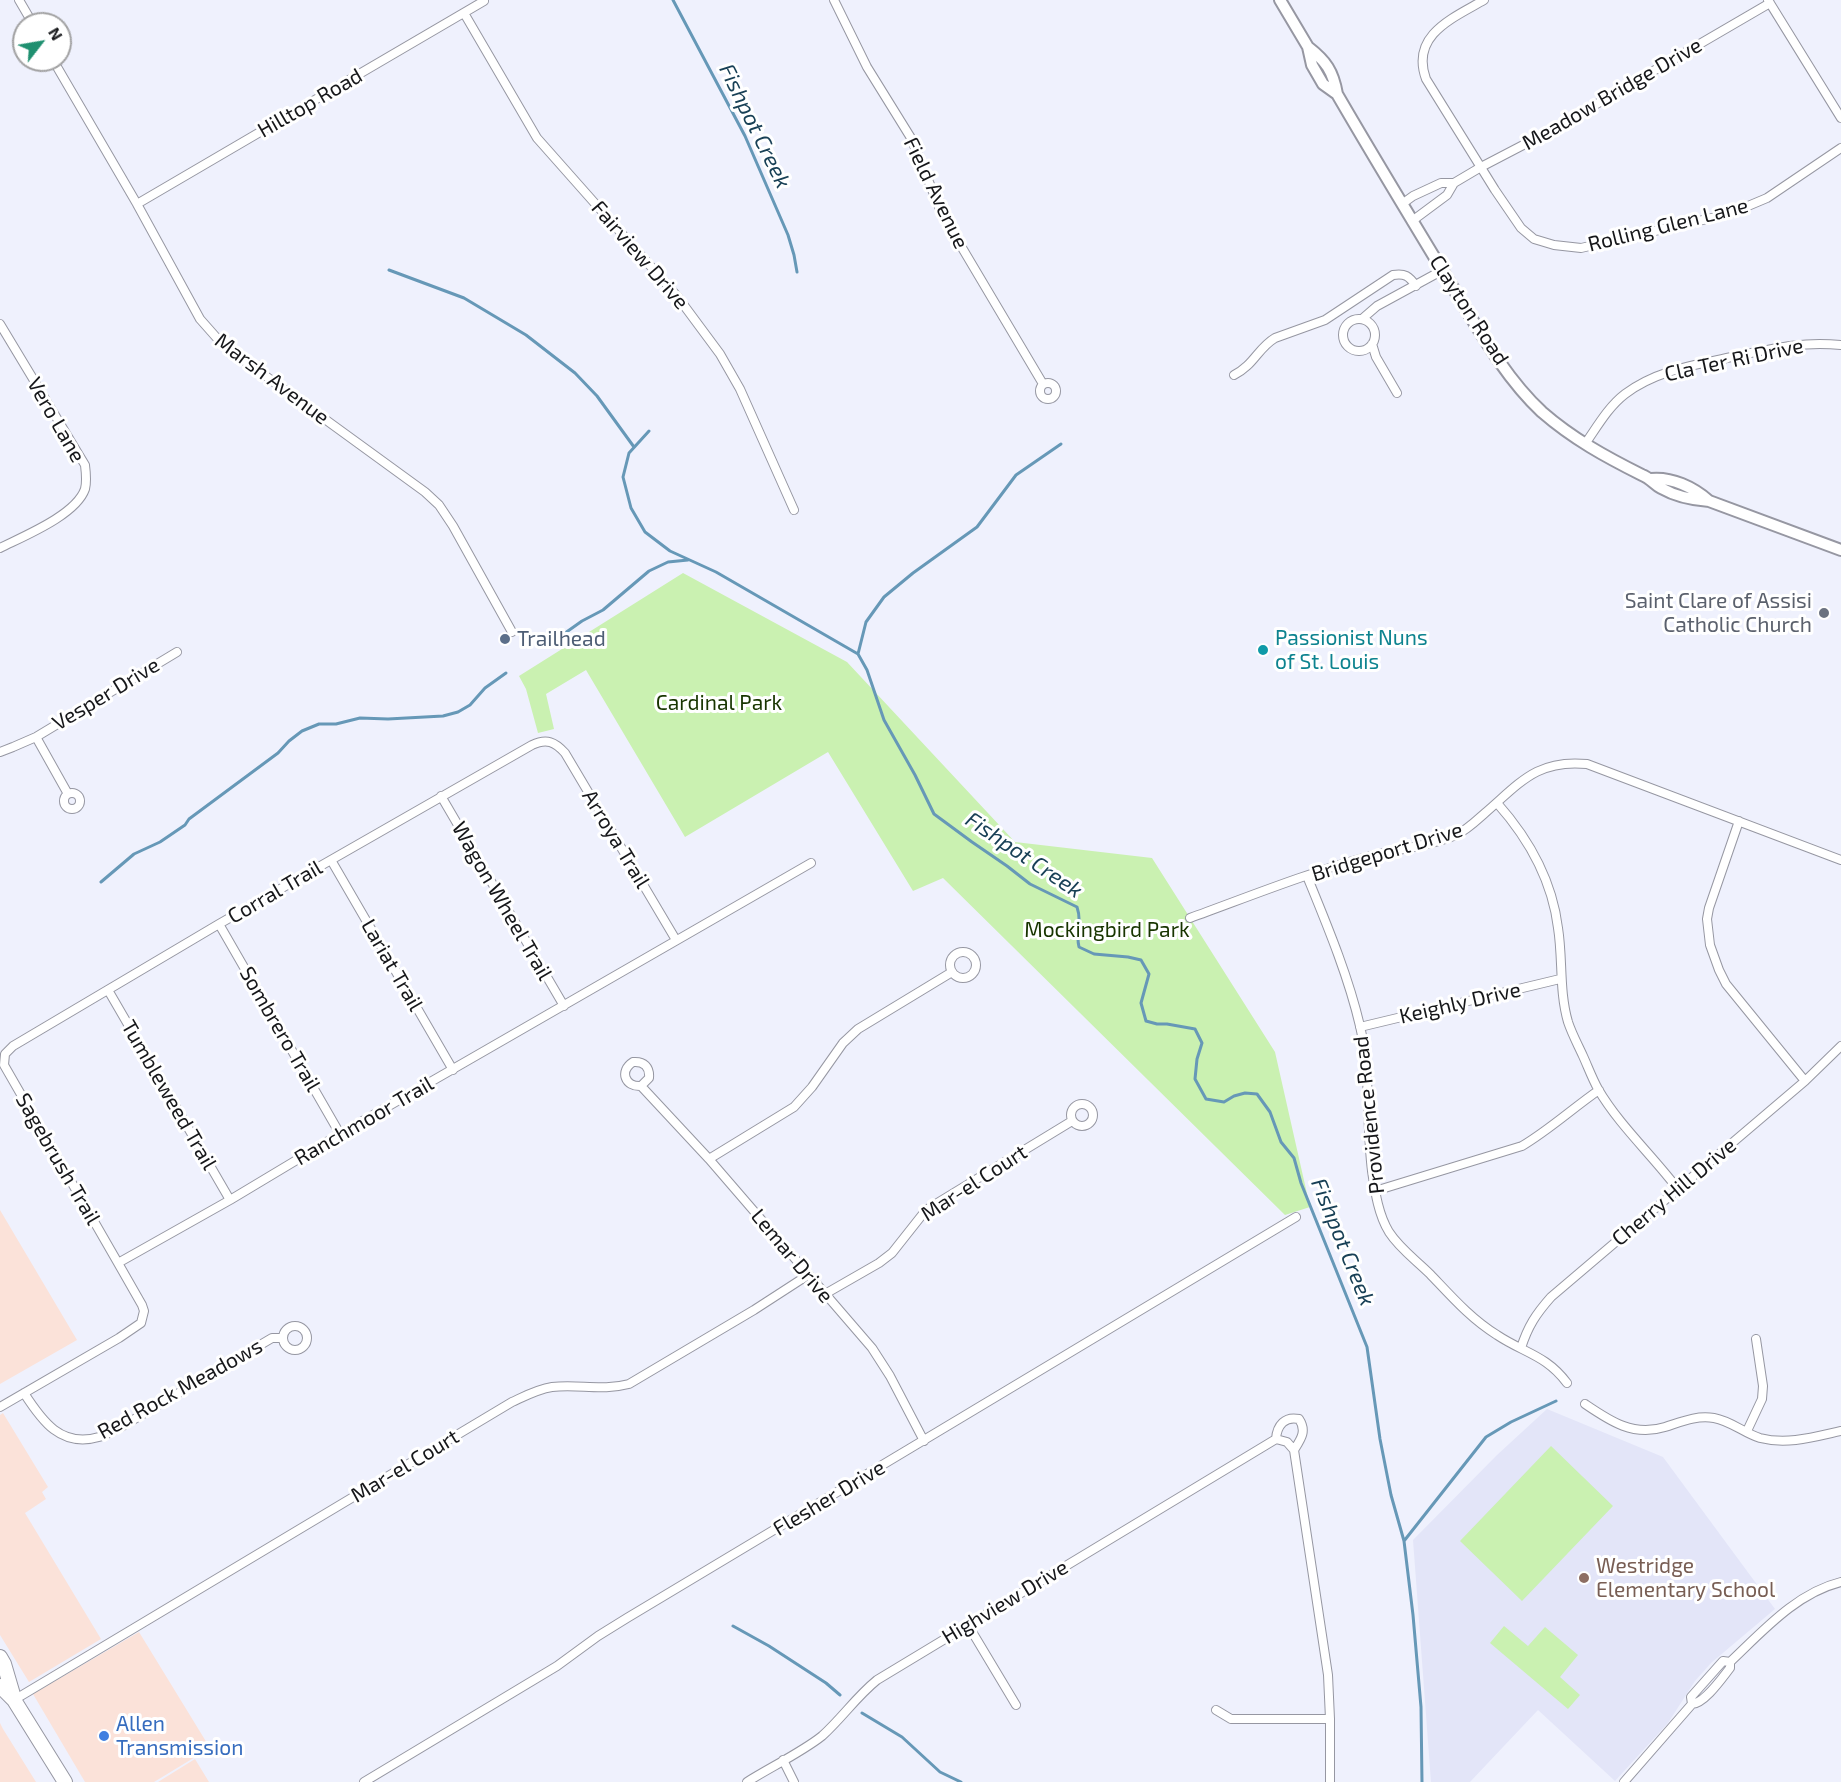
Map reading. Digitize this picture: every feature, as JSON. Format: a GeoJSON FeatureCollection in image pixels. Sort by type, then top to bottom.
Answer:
{"type":"FeatureCollection","features":[{"type":"Feature","properties":{"kind":"highway"},"geometry":{"type":"LineString","coordinates":[[0,1657],[14,1700]]}},
{"type":"Feature","properties":{"kind":"highway"},"geometry":{"type":"LineString","coordinates":[[0,1686],[14,1700],[65,1782]]}},
{"type":"Feature","properties":{"kind":"main road","name":"Clayton Road"},"geometry":{"type":"LineString","coordinates":[[1280,0],[1308,47],[1312,65],[1323,84],[1337,94],[1489,346],[1513,379],[1541,410],[1585,444],[1612,461],[1651,479],[1659,488],[1694,500],[1709,501],[1841,549]]}},
{"type":"Feature","properties":{"kind":"street","name":"Field Avenue"},"geometry":{"type":"LineString","coordinates":[[834,0],[867,67],[911,138],[942,214],[1043,384]]}},
{"type":"Feature","properties":{"kind":"street","name":"Rolling Glen Lane"},"geometry":{"type":"LineString","coordinates":[[1484,0],[1435,30],[1424,49],[1422,68],[1426,79],[1508,211],[1521,228],[1534,239],[1554,246],[1581,248],[1729,214],[1784,189],[1841,148]]}},
{"type":"Feature","properties":{"kind":"street","name":"Hilltop Road"},"geometry":{"type":"LineString","coordinates":[[136,204],[484,1]]}},
{"type":"Feature","properties":{"kind":"street"},"geometry":{"type":"LineString","coordinates":[[1769,2],[1841,118]]}},
{"type":"Feature","properties":{"kind":"street","name":"Meadow Bridge Drive"},"geometry":{"type":"LineString","coordinates":[[1412,221],[1447,195],[1454,183],[1552,130],[1769,2]]}},
{"type":"Feature","properties":{"kind":"street","name":"Fairview Drive"},"geometry":{"type":"LineString","coordinates":[[464,13],[537,138],[677,296],[720,354],[740,389],[794,510]]}},
{"type":"Feature","properties":{"kind":"street","name":"Marsh Avenue"},"geometry":{"type":"LineString","coordinates":[[60,72],[200,320],[223,345],[425,492],[439,505],[512,632]]}},
{"type":"Feature","properties":{"kind":"street","name":"Meadow Bridge Drive"},"geometry":{"type":"LineString","coordinates":[[1402,204],[1413,196],[1441,183],[1454,183]]}},
{"type":"Feature","properties":{"kind":"street"},"geometry":{"type":"LineString","coordinates":[[1362,319],[1377,306],[1443,270]]}},
{"type":"Feature","properties":{"kind":"street"},"geometry":{"type":"LineString","coordinates":[[1234,375],[1252,363],[1268,342],[1325,320],[1393,276],[1402,274],[1408,276],[1416,286]]}},
{"type":"Feature","properties":{"kind":"street"},"geometry":{"type":"LineString","coordinates":[[1372,344],[1359,351],[1349,348],[1343,340],[1343,330],[1348,322],[1358,318],[1362,319],[1374,329],[1372,344],[1376,357],[1397,393]]}},
{"type":"Feature","properties":{"kind":"street","name":"Vero Lane"},"geometry":{"type":"LineString","coordinates":[[0,324],[85,465],[86,477],[86,488],[81,498],[72,507],[62,515],[0,548]]}},
{"type":"Feature","properties":{"kind":"street","name":"Cla Ter Ri Drive"},"geometry":{"type":"LineString","coordinates":[[1585,444],[1614,404],[1633,388],[1654,376],[1680,368],[1795,344],[1841,345]]}},
{"type":"Feature","properties":{"kind":"street","name":"Vesper Drive"},"geometry":{"type":"LineString","coordinates":[[0,752],[36,737],[177,652]]}},
{"type":"Feature","properties":{"kind":"street","name":"Vesper Drive"},"geometry":{"type":"LineString","coordinates":[[36,737],[68,794]]}},
{"type":"Feature","properties":{"kind":"street","name":"Corral Trail"},"geometry":{"type":"LineString","coordinates":[[5,1054],[13,1046],[219,924],[441,796],[532,745],[543,741],[552,742]]}},
{"type":"Feature","properties":{"kind":"street","name":"Arroya Trail"},"geometry":{"type":"LineString","coordinates":[[552,742],[565,753],[676,940]]}},
{"type":"Feature","properties":{"kind":"street","name":"Bridgeport Drive"},"geometry":{"type":"LineString","coordinates":[[1190,918],[1367,857],[1456,835],[1471,826],[1525,778],[1538,771],[1564,763],[1587,764],[1841,860]]}},
{"type":"Feature","properties":{"kind":"street","name":"Wagon Wheel Trail"},"geometry":{"type":"LineString","coordinates":[[441,796],[564,1006]]}},
{"type":"Feature","properties":{"kind":"street"},"geometry":{"type":"LineString","coordinates":[[1497,804],[1516,825],[1528,843],[1554,903],[1558,927],[1560,979],[1569,1023],[1599,1090],[1677,1188]]}},
{"type":"Feature","properties":{"kind":"street"},"geometry":{"type":"LineString","coordinates":[[1739,821],[1709,908],[1707,932],[1710,945],[1726,984],[1804,1081]]}},
{"type":"Feature","properties":{"kind":"street","name":"Lariat Trail"},"geometry":{"type":"LineString","coordinates":[[331,860],[453,1070]]}},
{"type":"Feature","properties":{"kind":"street","name":"Ranchmoor Trail"},"geometry":{"type":"LineString","coordinates":[[118,1263],[811,863]]}},
{"type":"Feature","properties":{"kind":"street","name":"Providence Road"},"geometry":{"type":"LineString","coordinates":[[1308,876],[1342,967],[1360,1027],[1375,1191],[1388,1230],[1399,1245],[1480,1323],[1499,1337],[1543,1359],[1567,1383]]}},
{"type":"Feature","properties":{"kind":"street","name":"Sombrero Trail"},"geometry":{"type":"LineString","coordinates":[[219,924],[340,1134]]}},
{"type":"Feature","properties":{"kind":"street"},"geometry":{"type":"LineString","coordinates":[[710,1159],[794,1107],[812,1087],[843,1043],[858,1029],[952,972]]}},
{"type":"Feature","properties":{"kind":"street","name":"Keighly Drive"},"geometry":{"type":"LineString","coordinates":[[1360,1027],[1560,979]]}},
{"type":"Feature","properties":{"kind":"street","name":"Tumbleweed Trail"},"geometry":{"type":"LineString","coordinates":[[108,990],[230,1200]]}},
{"type":"Feature","properties":{"kind":"street","name":"Cherry Hill Drive"},"geometry":{"type":"LineString","coordinates":[[1521,1348],[1527,1329],[1538,1311],[1551,1297],[1804,1081],[1841,1046]]}},
{"type":"Feature","properties":{"kind":"street","name":"Sagebrush Trail"},"geometry":{"type":"LineString","coordinates":[[5,1054],[4,1065],[118,1263]]}},
{"type":"Feature","properties":{"kind":"street","name":"Lemar Drive"},"geometry":{"type":"LineString","coordinates":[[641,1086],[710,1159],[872,1348],[890,1376],[924,1441]]}},
{"type":"Feature","properties":{"kind":"street"},"geometry":{"type":"LineString","coordinates":[[1375,1191],[1522,1146],[1539,1136],[1573,1107],[1599,1090]]}},
{"type":"Feature","properties":{"kind":"street","name":"Mar-el Court"},"geometry":{"type":"LineString","coordinates":[[825,1294],[892,1253],[927,1210],[1072,1121]]}},
{"type":"Feature","properties":{"kind":"street","name":"Flesher Drive"},"geometry":{"type":"LineString","coordinates":[[364,1782],[557,1666],[598,1636],[1296,1217]]}},
{"type":"Feature","properties":{"kind":"street"},"geometry":{"type":"LineString","coordinates":[[0,1407],[141,1323],[144,1311],[142,1305],[118,1263]]}},
{"type":"Feature","properties":{"kind":"street","name":"Mar-el Court"},"geometry":{"type":"LineString","coordinates":[[14,1700],[512,1402],[550,1387],[607,1389],[629,1384],[754,1310],[808,1275]]}},
{"type":"Feature","properties":{"kind":"street","name":"Red Rock Meadows"},"geometry":{"type":"LineString","coordinates":[[24,1393],[42,1420],[62,1435],[79,1440],[100,1437],[121,1427],[272,1338],[283,1338]]}},
{"type":"Feature","properties":{"kind":"street"},"geometry":{"type":"LineString","coordinates":[[1747,1431],[1762,1399],[1763,1386],[1756,1339]]}},
{"type":"Feature","properties":{"kind":"street"},"geometry":{"type":"LineString","coordinates":[[1585,1404],[1602,1417],[1626,1428],[1644,1430],[1702,1417],[1715,1418],[1731,1423],[1758,1437],[1784,1442],[1841,1431]]}},
{"type":"Feature","properties":{"kind":"street","name":"Highview Drive"},"geometry":{"type":"LineString","coordinates":[[747,1782],[819,1738],[833,1726],[853,1701],[877,1680],[1276,1439],[1282,1422],[1291,1418],[1299,1419],[1304,1432],[1294,1450],[1328,1675],[1330,1782]]}},
{"type":"Feature","properties":{"kind":"street"},"geometry":{"type":"LineString","coordinates":[[1276,1439],[1287,1442],[1294,1450]]}},
{"type":"Feature","properties":{"kind":"street"},"geometry":{"type":"LineString","coordinates":[[1624,1782],[1692,1704],[1691,1697],[1723,1661],[1730,1662],[1771,1623],[1807,1597],[1841,1582]]}},
{"type":"Feature","properties":{"kind":"street"},"geometry":{"type":"LineString","coordinates":[[968,1625],[1016,1705]]}},
{"type":"Feature","properties":{"kind":"street"},"geometry":{"type":"LineString","coordinates":[[1216,1710],[1231,1719],[1330,1719]]}},
{"type":"Feature","properties":{"kind":"street"},"geometry":{"type":"LineString","coordinates":[[783,1760],[794,1782]]}},
{"type":"Feature","properties":{"kind":"shaded area"},"geometry":{"type":"Polygon","coordinates":[[[0,1210],[77,1340],[0,1384],[0,1210]]]}},
{"type":"Feature","properties":{"kind":"shaded area","name":"Westridge Elementary School"},"geometry":{"type":"Polygon","coordinates":[[[1547,1409],[1663,1457],[1775,1609],[1711,1663],[1695,1681],[1668,1723],[1615,1781],[1538,1710],[1470,1782],[1431,1782],[1413,1540],[1497,1455],[1547,1409]]]}},
{"type":"Feature","properties":{"kind":"shaded area"},"geometry":{"type":"Polygon","coordinates":[[[3,1413],[48,1487],[42,1492],[46,1499],[25,1513],[101,1639],[29,1682],[0,1635],[0,1415],[3,1413]]]}},
{"type":"Feature","properties":{"kind":"shaded area"},"geometry":{"type":"Polygon","coordinates":[[[139,1632],[210,1748],[154,1782],[85,1782],[33,1694],[139,1632]]]}},
{"type":"Feature","properties":{"kind":"shaded area"},"geometry":{"type":"Polygon","coordinates":[[[0,1723],[3,1729],[36,1782],[0,1782],[0,1723]]]}},
{"type":"Feature","properties":{"kind":"shaded area"},"geometry":{"type":"Polygon","coordinates":[[[195,1759],[209,1782],[158,1782],[195,1759]]]}},
{"type":"Feature","properties":{"kind":"green space"},"geometry":{"type":"Polygon","coordinates":[[[683,573],[847,662],[1015,842],[1152,858],[1275,1052],[1310,1207],[1285,1215],[943,878],[913,891],[828,752],[685,837],[586,670],[546,694],[554,729],[538,733],[526,689],[519,676],[683,573]]]}},
{"type":"Feature","properties":{"kind":"green space"},"geometry":{"type":"Polygon","coordinates":[[[1551,1446],[1613,1506],[1522,1601],[1460,1541],[1551,1446]]]}},
{"type":"Feature","properties":{"kind":"green space"},"geometry":{"type":"Polygon","coordinates":[[[1504,1626],[1528,1646],[1545,1627],[1578,1655],[1560,1677],[1580,1695],[1568,1709],[1490,1643],[1504,1626]]]}},
{"type":"Feature","properties":{"kind":"waterway","name":"Fishpot Creek"},"geometry":{"type":"LineString","coordinates":[[673,0],[745,136],[788,235],[797,272]]}},
{"type":"Feature","properties":{"kind":"waterway"},"geometry":{"type":"LineString","coordinates":[[389,270],[464,298],[526,335],[575,373],[597,396],[634,447]]}},
{"type":"Feature","properties":{"kind":"waterway","name":"Fishpot Creek"},"geometry":{"type":"LineString","coordinates":[[649,431],[629,453],[623,477],[631,508],[645,532],[670,551],[716,572],[858,654],[867,670],[884,720],[934,814],[1030,884],[1077,907],[1079,947],[1094,954],[1141,960],[1149,974],[1141,1003],[1146,1021],[1195,1029],[1202,1043],[1197,1059],[1195,1079],[1206,1099],[1224,1102],[1245,1093],[1257,1094],[1270,1112],[1281,1142],[1294,1158],[1301,1183],[1367,1347],[1380,1439],[1391,1495],[1404,1541],[1421,1707],[1422,1782]]}},
{"type":"Feature","properties":{"kind":"waterway"},"geometry":{"type":"LineString","coordinates":[[858,654],[866,622],[884,597],[977,527],[1016,475],[1061,444]]}},
{"type":"Feature","properties":{"kind":"waterway"},"geometry":{"type":"LineString","coordinates":[[551,643],[582,621],[603,610],[649,571],[668,562],[688,560]]}},
{"type":"Feature","properties":{"kind":"waterway"},"geometry":{"type":"LineString","coordinates":[[101,882],[134,854],[160,842],[185,825],[189,819],[278,753],[302,731],[319,724],[336,724],[360,718],[443,716],[458,712],[470,705],[485,688],[506,673]]}},
{"type":"Feature","properties":{"kind":"waterway"},"geometry":{"type":"LineString","coordinates":[[1404,1541],[1486,1437],[1511,1422],[1556,1401]]}},
{"type":"Feature","properties":{"kind":"waterway"},"geometry":{"type":"LineString","coordinates":[[733,1626],[769,1646],[826,1683],[840,1695]]}},
{"type":"Feature","properties":{"kind":"waterway"},"geometry":{"type":"LineString","coordinates":[[862,1713],[902,1737],[940,1772],[961,1782]]}},
{"type":"Feature","properties":{"kind":"place","name":"Saint Clare of Assisi Catholic Church"},"geometry":{"type":"Point","coordinates":[1824,613]}},
{"type":"Feature","properties":{"kind":"place","name":"Trailhead"},"geometry":{"type":"Point","coordinates":[505,639]}},
{"type":"Feature","properties":{"kind":"place","name":"Passionist Nuns of St. Louis"},"geometry":{"type":"Point","coordinates":[1263,650]}},
{"type":"Feature","properties":{"kind":"place","name":"Westridge Elementary School"},"geometry":{"type":"Point","coordinates":[1584,1578]}},
{"type":"Feature","properties":{"kind":"place","name":"Allen Transmission"},"geometry":{"type":"Point","coordinates":[104,1736]}},
{"type":"Feature","properties":{"kind":"park label","name":"Cardinal Park"},"geometry":{"type":"Point","coordinates":[719,703]}},
{"type":"Feature","properties":{"kind":"park label","name":"Mockingbird Park"},"geometry":{"type":"Point","coordinates":[1107,930]}}]}
